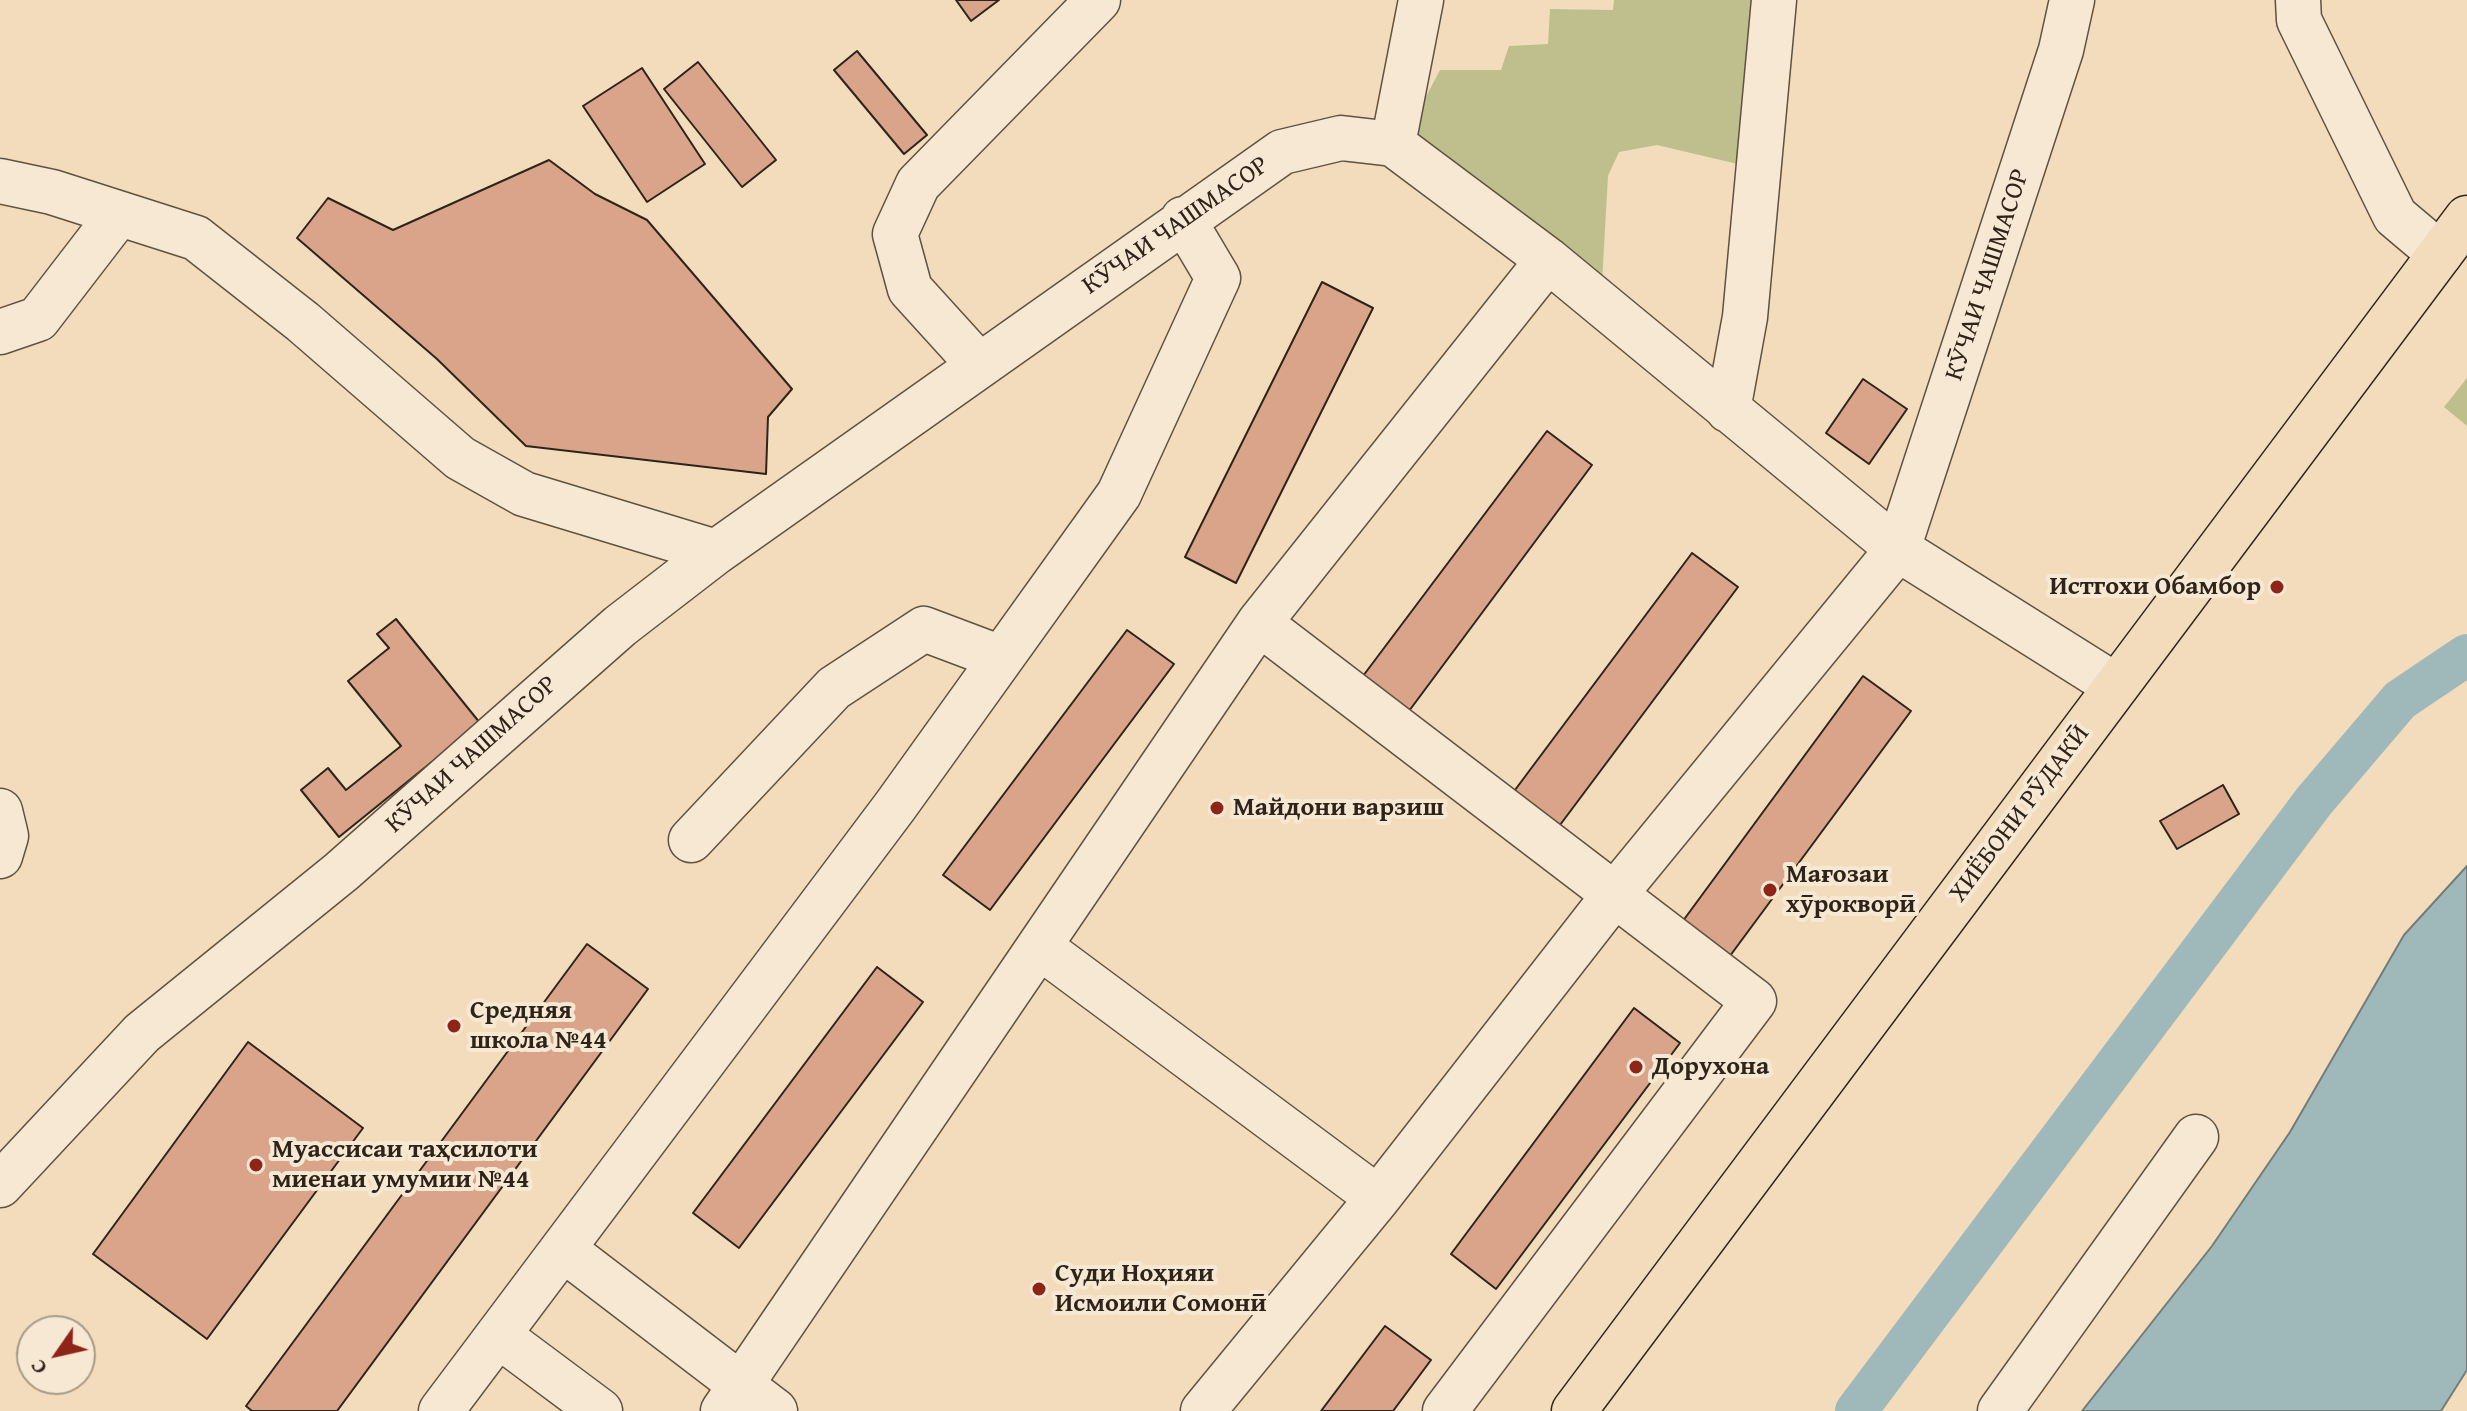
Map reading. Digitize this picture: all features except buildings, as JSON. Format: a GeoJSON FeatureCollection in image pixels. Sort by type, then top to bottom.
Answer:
{"type":"FeatureCollection","features":[{"type":"Feature","properties":{"kind":"highway","name":"ХИЁБОНИ РӮДАКӢ"},"geometry":{"type":"LineString","coordinates":[[1574,1411],[2467,218]]}},
{"type":"Feature","properties":{"kind":"street"},"geometry":{"type":"LineString","coordinates":[[979,365],[910,289],[895,234],[918,184],[1098,0]]}},
{"type":"Feature","properties":{"kind":"street"},"geometry":{"type":"LineString","coordinates":[[1421,0],[1393,144],[1548,260],[1898,549],[2116,686]]}},
{"type":"Feature","properties":{"kind":"street"},"geometry":{"type":"LineString","coordinates":[[1728,410],[1745,317],[1774,0]]}},
{"type":"Feature","properties":{"kind":"street","name":"КӮЧАИ ЧАШМАСОР"},"geometry":{"type":"LineString","coordinates":[[1898,549],[2061,50],[2072,0]]}},
{"type":"Feature","properties":{"kind":"street"},"geometry":{"type":"LineString","coordinates":[[2298,0],[2299,20],[2395,216],[2440,254]]}},
{"type":"Feature","properties":{"kind":"street","name":"КӮЧАИ ЧАШМАСОР"},"geometry":{"type":"LineString","coordinates":[[0,1185],[142,1033],[341,872],[620,626],[716,552],[1183,219],[1282,152],[1341,138],[1393,144]]}},
{"type":"Feature","properties":{"kind":"street"},"geometry":{"type":"LineString","coordinates":[[0,181],[52,192],[196,238],[303,322],[460,458],[524,494],[716,552]]}},
{"type":"Feature","properties":{"kind":"street"},"geometry":{"type":"LineString","coordinates":[[0,332],[38,319],[118,215]]}},
{"type":"Feature","properties":{"kind":"street"},"geometry":{"type":"LineString","coordinates":[[441,1411],[1001,658],[1119,494],[1218,278],[1183,219]]}},
{"type":"Feature","properties":{"kind":"street"},"geometry":{"type":"LineString","coordinates":[[563,1249],[747,1402],[1040,947],[1259,623],[1548,260]]}},
{"type":"Feature","properties":{"kind":"street"},"geometry":{"type":"LineString","coordinates":[[1203,1411],[1378,1198],[1615,894],[1898,549]]}},
{"type":"Feature","properties":{"kind":"street"},"geometry":{"type":"LineString","coordinates":[[1259,623],[1754,1001],[1445,1411]]}},
{"type":"Feature","properties":{"kind":"street"},"geometry":{"type":"LineString","coordinates":[[691,840],[834,688],[924,629],[1001,658]]}},
{"type":"Feature","properties":{"kind":"street"},"geometry":{"type":"LineString","coordinates":[[0,811],[6,836],[0,856]]}},
{"type":"Feature","properties":{"kind":"street"},"geometry":{"type":"LineString","coordinates":[[1040,947],[1378,1198]]}},
{"type":"Feature","properties":{"kind":"street"},"geometry":{"type":"LineString","coordinates":[[2000,1411],[2196,1137]]}},
{"type":"Feature","properties":{"kind":"street"},"geometry":{"type":"LineString","coordinates":[[498,1335],[600,1411]]}},
{"type":"Feature","properties":{"kind":"green space"},"geometry":{"type":"Polygon","coordinates":[[[1614,0],[1753,0],[1746,166],[1657,145],[1619,152],[1608,176],[1602,282],[1394,157],[1440,70],[1501,70],[1509,46],[1548,44],[1550,9],[1613,10],[1614,0]]]}},
{"type":"Feature","properties":{"kind":"green space"},"geometry":{"type":"Polygon","coordinates":[[[2467,378],[2467,426],[2444,407],[2467,378]]]}},
{"type":"Feature","properties":{"kind":"water"},"geometry":{"type":"Polygon","coordinates":[[[2467,866],[2467,1370],[2441,1411],[2082,1411],[2212,1246],[2290,1132],[2404,935],[2467,866]]]}},
{"type":"Feature","properties":{"kind":"waterway"},"geometry":{"type":"LineString","coordinates":[[1856,1411],[2314,801],[2400,700],[2467,655]]}},
{"type":"Feature","properties":{"kind":"place","name":"Истгохи Обамбор"},"geometry":{"type":"Point","coordinates":[2277,587]}},
{"type":"Feature","properties":{"kind":"place","name":"Майдони варзиш"},"geometry":{"type":"Point","coordinates":[1217,808]}},
{"type":"Feature","properties":{"kind":"place","name":"Мағозаи хӯрокворӣ"},"geometry":{"type":"Point","coordinates":[1770,890]}},
{"type":"Feature","properties":{"kind":"place","name":"Средняя школа №44"},"geometry":{"type":"Point","coordinates":[454,1026]}},
{"type":"Feature","properties":{"kind":"place","name":"Дорухона"},"geometry":{"type":"Point","coordinates":[1636,1067]}},
{"type":"Feature","properties":{"kind":"place","name":"Муассисаи таҳсилоти миенаи умумии №44"},"geometry":{"type":"Point","coordinates":[256,1165]}},
{"type":"Feature","properties":{"kind":"place","name":"Суди Ноҳияи Исмоили Сомонӣ"},"geometry":{"type":"Point","coordinates":[1039,1289]}}]}
